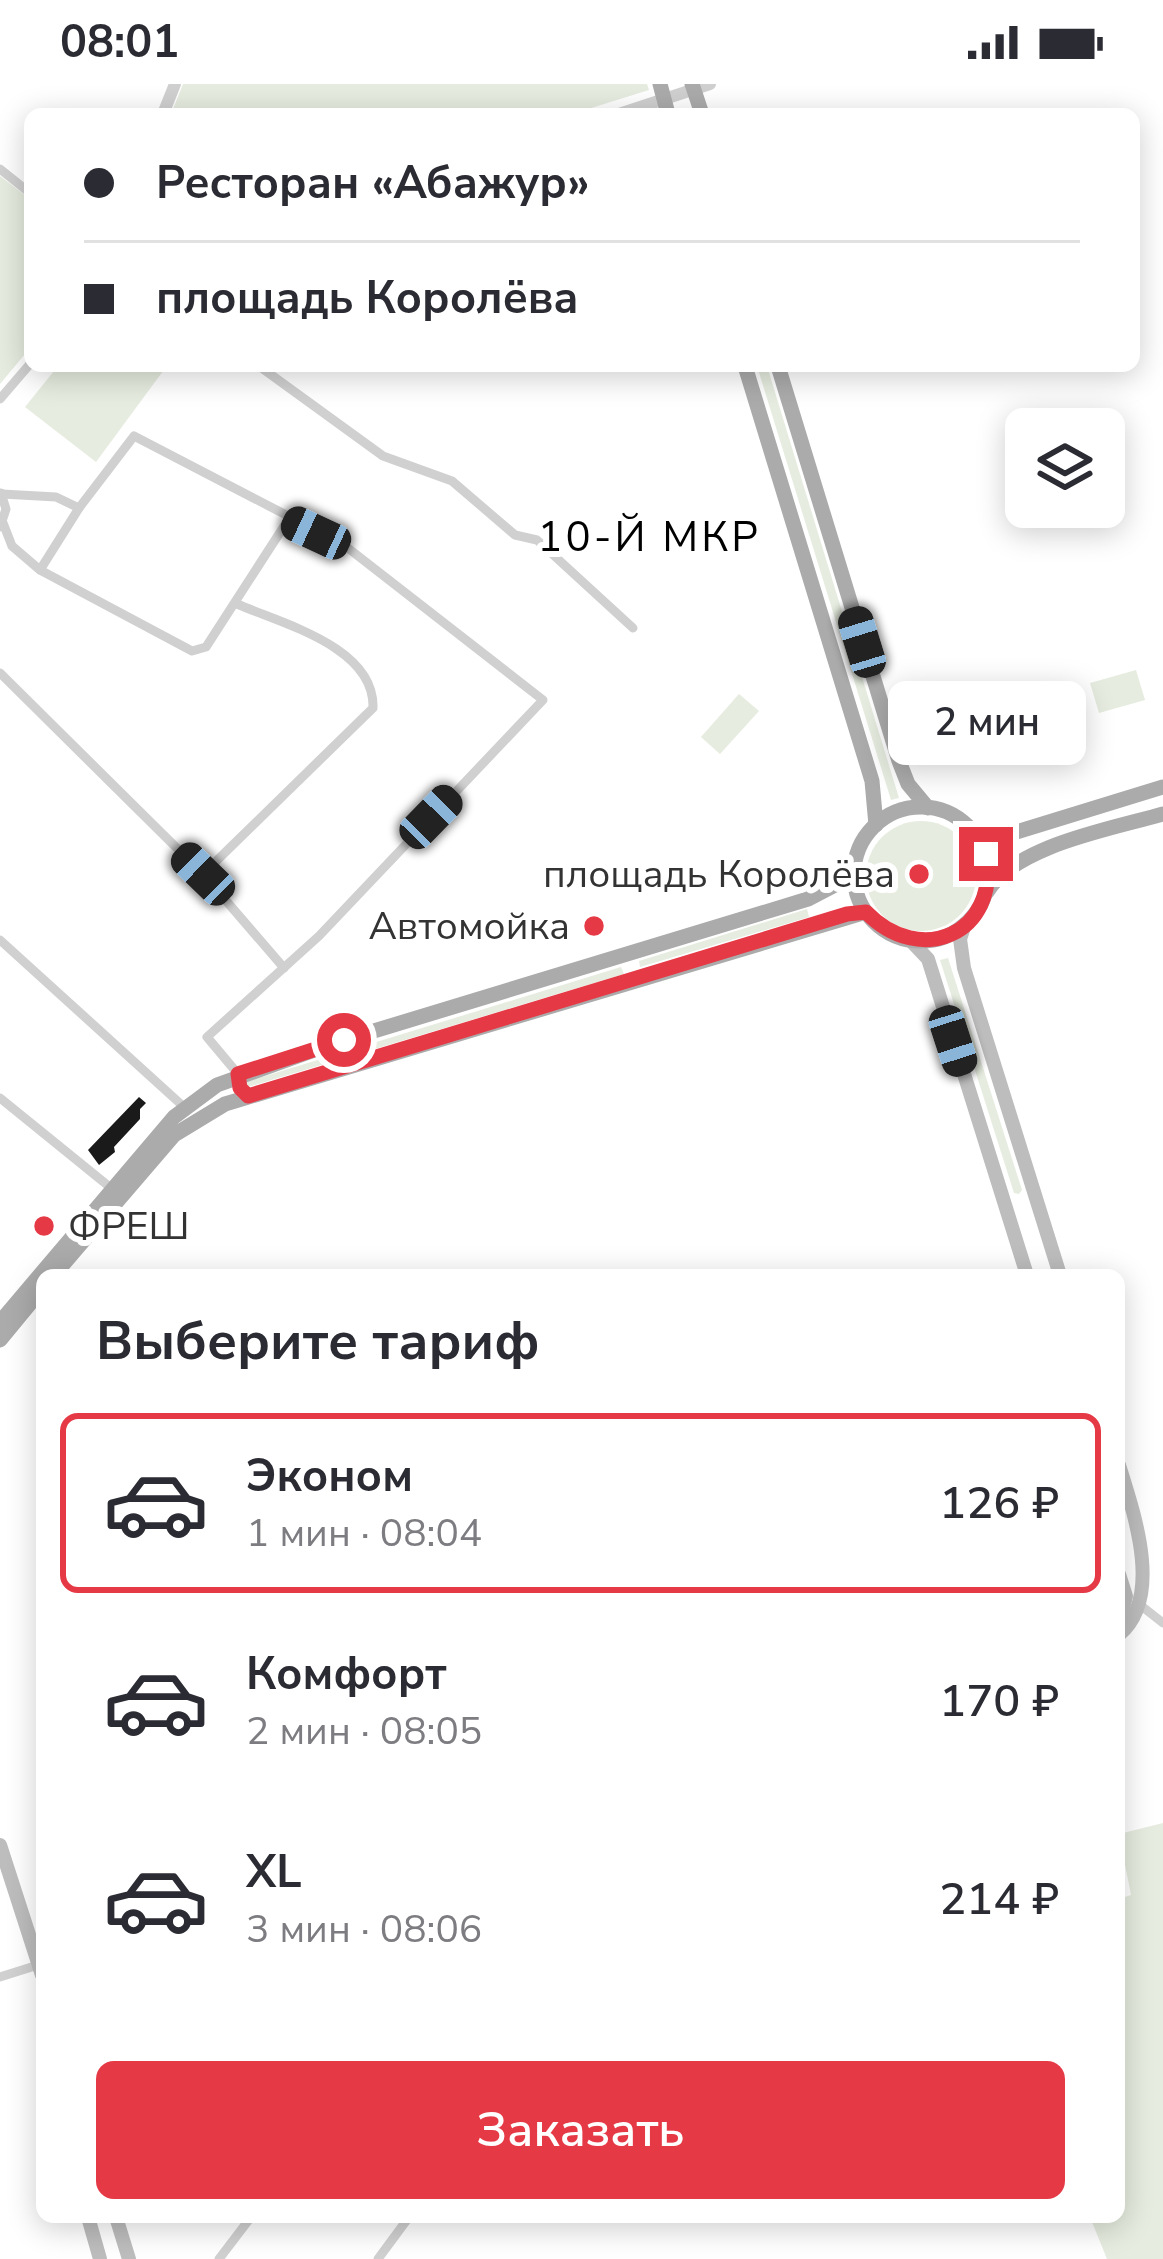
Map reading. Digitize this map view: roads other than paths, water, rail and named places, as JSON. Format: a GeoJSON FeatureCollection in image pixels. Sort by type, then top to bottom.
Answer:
{"type":"FeatureCollection","features":[{"type":"Feature","properties":{"kind":"main road"},"geometry":{"type":"LineString","coordinates":[[747,372],[872,781],[876,825]]}},
{"type":"Feature","properties":{"kind":"main road"},"geometry":{"type":"LineString","coordinates":[[780,372],[899,760],[908,784],[928,808],[987,835],[1010,834],[1163,787]]}},
{"type":"Feature","properties":{"kind":"main road"},"geometry":{"type":"LineString","coordinates":[[928,808],[899,811],[876,825],[863,842],[854,874],[866,912],[882,929],[910,941],[928,959],[1025,1269]]}},
{"type":"Feature","properties":{"kind":"main road"},"geometry":{"type":"LineString","coordinates":[[1058,1269],[964,968],[960,939],[995,878],[1018,860],[1163,814]]}},
{"type":"Feature","properties":{"kind":"main road"},"geometry":{"type":"LineString","coordinates":[[970,828],[986,854],[986,894]]}},
{"type":"Feature","properties":{"kind":"main road"},"geometry":{"type":"LineString","coordinates":[[44,1269],[184,1107],[238,1074],[808,899],[854,874]]}},
{"type":"Feature","properties":{"kind":"main road"},"geometry":{"type":"LineString","coordinates":[[58,1269],[174,1135],[194,1119],[248,1096],[866,912]]}},
{"type":"Feature","properties":{"kind":"main road"},"geometry":{"type":"LineString","coordinates":[[910,941],[946,937],[964,927]]}},
{"type":"Feature","properties":{"kind":"main road"},"geometry":{"type":"LineString","coordinates":[[619,957],[631,968],[628,983]]}},
{"type":"Feature","properties":{"kind":"main road"},"geometry":{"type":"LineString","coordinates":[[238,1074],[240,1088],[248,1096]]}},
{"type":"Feature","properties":{"kind":"main road"},"geometry":{"type":"LineString","coordinates":[[1006,1205],[1036,1196]]}},
{"type":"Feature","properties":{"kind":"main road"},"geometry":{"type":"LineString","coordinates":[[0,1322],[36,1279]]}},
{"type":"Feature","properties":{"kind":"main road"},"geometry":{"type":"LineString","coordinates":[[0,1340],[36,1296]]}},
{"type":"Feature","properties":{"kind":"main road"},"geometry":{"type":"LineString","coordinates":[[1125,1485],[1150,1569],[1144,1608],[1125,1629]]}},
{"type":"Feature","properties":{"kind":"main road"},"geometry":{"type":"LineString","coordinates":[[1125,1577],[1138,1581],[1150,1569]]}},
{"type":"Feature","properties":{"kind":"main road"},"geometry":{"type":"LineString","coordinates":[[0,1845],[36,1953]]}},
{"type":"Feature","properties":{"kind":"main road"},"geometry":{"type":"LineString","coordinates":[[90,2223],[100,2259]]}},
{"type":"Feature","properties":{"kind":"main road"},"geometry":{"type":"LineString","coordinates":[[118,2223],[128,2259]]}},
{"type":"Feature","properties":{"kind":"street"},"geometry":{"type":"LineString","coordinates":[[664,99],[699,86]]}},
{"type":"Feature","properties":{"kind":"street"},"geometry":{"type":"LineString","coordinates":[[0,169],[24,188]]}},
{"type":"Feature","properties":{"kind":"street"},"geometry":{"type":"LineString","coordinates":[[0,399],[24,371]]}},
{"type":"Feature","properties":{"kind":"street"},"geometry":{"type":"LineString","coordinates":[[267,372],[383,456],[452,481],[515,535],[536,540],[633,628]]}},
{"type":"Feature","properties":{"kind":"street"},"geometry":{"type":"LineString","coordinates":[[40,570],[79,508],[134,436],[288,520],[344,545],[542,700],[284,968],[207,1037],[238,1074]]}},
{"type":"Feature","properties":{"kind":"street"},"geometry":{"type":"LineString","coordinates":[[79,508],[56,497],[1,493],[6,509],[1,525],[12,546],[40,570],[192,651],[206,647],[288,520]]}},
{"type":"Feature","properties":{"kind":"street"},"geometry":{"type":"LineString","coordinates":[[203,874],[373,708],[373,693],[362,668],[340,652],[237,604]]}},
{"type":"Feature","properties":{"kind":"street"},"geometry":{"type":"LineString","coordinates":[[0,673],[203,874],[284,968]]}},
{"type":"Feature","properties":{"kind":"street"},"geometry":{"type":"LineString","coordinates":[[0,940],[184,1107]]}},
{"type":"Feature","properties":{"kind":"street"},"geometry":{"type":"LineString","coordinates":[[0,1098],[111,1188]]}},
{"type":"Feature","properties":{"kind":"street"},"geometry":{"type":"LineString","coordinates":[[1144,1608],[1163,1623]]}},
{"type":"Feature","properties":{"kind":"street"},"geometry":{"type":"LineString","coordinates":[[0,1977],[36,1969]]}},
{"type":"Feature","properties":{"kind":"street"},"geometry":{"type":"LineString","coordinates":[[219,2259],[246,2223]]}},
{"type":"Feature","properties":{"kind":"street"},"geometry":{"type":"LineString","coordinates":[[378,2259],[405,2223]]}},
{"type":"Feature","properties":{"kind":"place","name":"площадь Королёва"},"geometry":{"type":"Point","coordinates":[919,874]}},
{"type":"Feature","properties":{"kind":"place","name":"Автомойка"},"geometry":{"type":"Point","coordinates":[594,926]}},
{"type":"Feature","properties":{"kind":"place","name":"ФРЕШ"},"geometry":{"type":"Point","coordinates":[44,1226]}},
{"type":"Feature","properties":{"kind":"district","name":"10-Й МКР"},"geometry":{"type":"Point","coordinates":[649,537]}}]}
